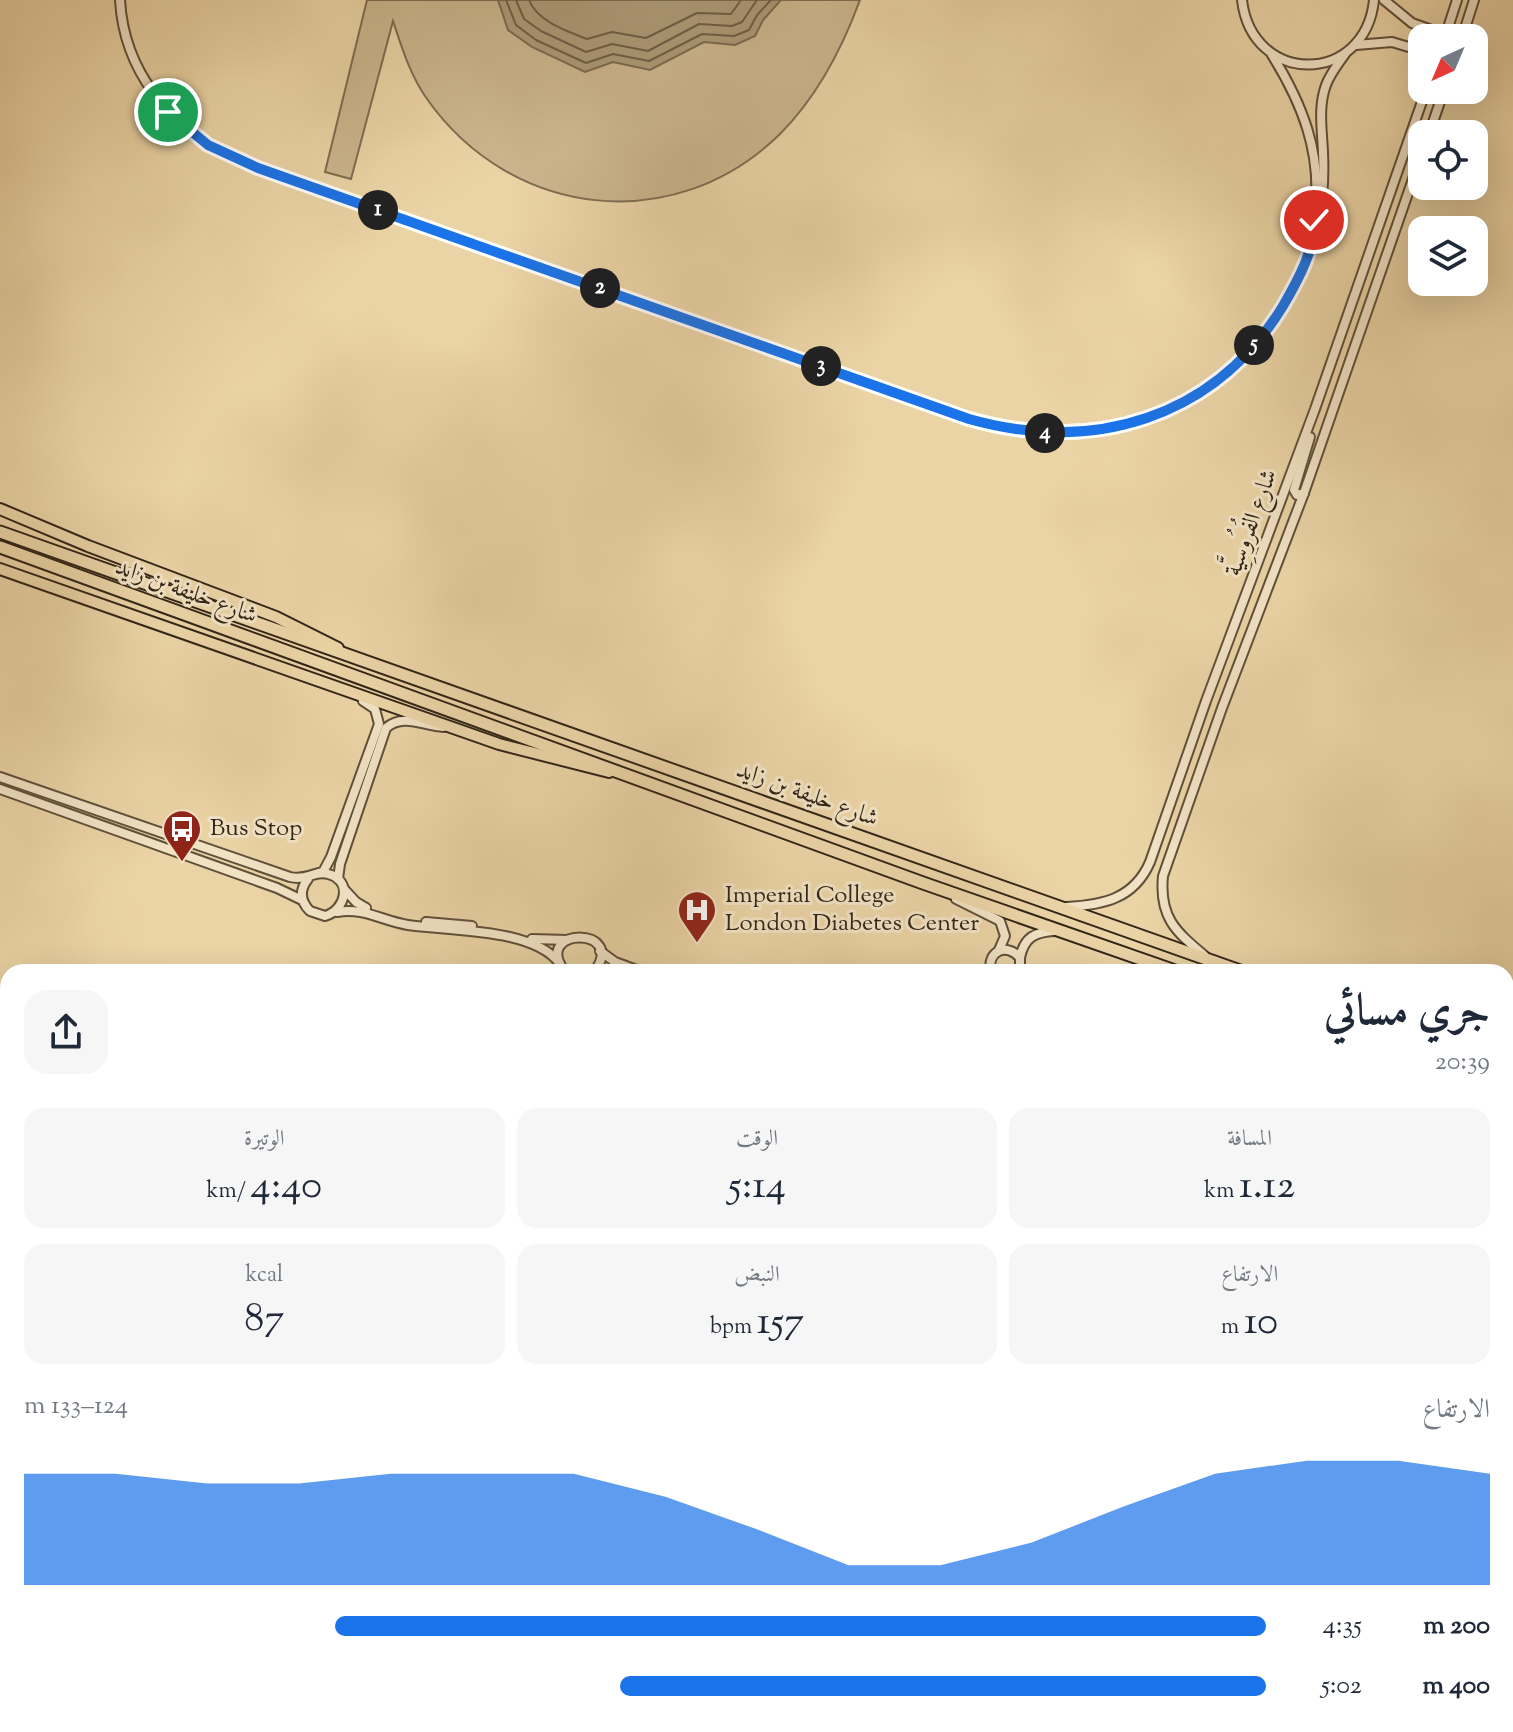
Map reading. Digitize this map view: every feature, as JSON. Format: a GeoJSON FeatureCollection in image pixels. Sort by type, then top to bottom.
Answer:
{"type":"FeatureCollection","features":[{"type":"Feature","properties":{"kind":"highway","name":"شارع خليفة بن زايد"},"geometry":{"type":"LineString","coordinates":[[0,532],[1220,964]]}},
{"type":"Feature","properties":{"kind":"highway","name":"شارع خليفة بن زايد"},"geometry":{"type":"LineString","coordinates":[[0,547],[923,883],[1155,964]]}},
{"type":"Feature","properties":{"kind":"main road","name":"شارع خليفة بن زايد"},"geometry":{"type":"LineString","coordinates":[[0,509],[276,617],[356,659]]}},
{"type":"Feature","properties":{"kind":"main road","name":"شارع خليفة بن زايد"},"geometry":{"type":"LineString","coordinates":[[0,569],[451,728],[531,754],[628,776]]}},
{"type":"Feature","properties":{"kind":"street"},"geometry":{"type":"LineString","coordinates":[[120,0],[127,41],[140,73],[152,92],[188,131],[233,158],[969,419],[1005,428],[1060,434],[1111,428],[1154,415],[1199,392],[1237,363],[1268,329],[1295,284],[1314,228],[1323,188],[1322,102],[1329,78],[1345,54]]}},
{"type":"Feature","properties":{"kind":"street"},"geometry":{"type":"LineString","coordinates":[[1242,0],[1249,28],[1256,40],[1271,54],[1297,97],[1310,138],[1316,178],[1314,228]]}},
{"type":"Feature","properties":{"kind":"street"},"geometry":{"type":"LineString","coordinates":[[1271,54],[1295,64],[1308,65],[1321,64],[1345,54],[1355,46],[1369,25],[1374,0]]}},
{"type":"Feature","properties":{"kind":"street"},"geometry":{"type":"LineString","coordinates":[[1384,0],[1415,24]]}},
{"type":"Feature","properties":{"kind":"street"},"geometry":{"type":"LineString","coordinates":[[1451,24],[1457,0]]}},
{"type":"Feature","properties":{"kind":"street"},"geometry":{"type":"LineString","coordinates":[[1466,24],[1474,0]]}},
{"type":"Feature","properties":{"kind":"street"},"geometry":{"type":"LineString","coordinates":[[1355,46],[1392,42],[1408,47]]}},
{"type":"Feature","properties":{"kind":"street","name":"شارع الفُرُوسِيَّة"},"geometry":{"type":"LineString","coordinates":[[1056,907],[1110,902],[1132,889],[1146,872],[1315,409],[1421,104]]}},
{"type":"Feature","properties":{"kind":"street","name":"شارع الفُرُوسِيَّة"},"geometry":{"type":"LineString","coordinates":[[1212,961],[1169,921],[1163,898],[1163,876],[1222,708],[1304,493],[1408,193]]}},
{"type":"Feature","properties":{"kind":"street"},"geometry":{"type":"LineString","coordinates":[[1304,493],[1297,495],[1294,490],[1314,424],[1315,409]]}},
{"type":"Feature","properties":{"kind":"street"},"geometry":{"type":"LineString","coordinates":[[349,691],[373,706],[379,724],[331,857],[323,872],[308,879],[302,889],[302,900],[307,909],[315,915],[325,916],[354,909],[400,924],[479,932],[546,949],[558,964]]}},
{"type":"Feature","properties":{"kind":"street"},"geometry":{"type":"LineString","coordinates":[[338,879],[344,849],[386,728],[403,720],[451,728]]}},
{"type":"Feature","properties":{"kind":"street"},"geometry":{"type":"LineString","coordinates":[[0,777],[290,877],[308,879]]}},
{"type":"Feature","properties":{"kind":"street"},"geometry":{"type":"LineString","coordinates":[[0,789],[277,888],[302,900]]}},
{"type":"Feature","properties":{"kind":"street"},"geometry":{"type":"LineString","coordinates":[[113,829],[120,823],[148,828]]}},
{"type":"Feature","properties":{"kind":"street"},"geometry":{"type":"LineString","coordinates":[[319,873],[338,879],[361,905],[391,916],[464,924],[542,941],[585,936],[620,964]]}},
{"type":"Feature","properties":{"kind":"street"},"geometry":{"type":"LineString","coordinates":[[923,883],[1000,921],[1005,936],[999,950],[990,959],[990,964]]}},
{"type":"Feature","properties":{"kind":"street"},"geometry":{"type":"LineString","coordinates":[[336,912],[343,902],[344,889]]}},
{"type":"Feature","properties":{"kind":"street"},"geometry":{"type":"LineString","coordinates":[[1022,964],[1023,945],[1030,937],[1059,930]]}},
{"type":"Feature","properties":{"kind":"street"},"geometry":{"type":"LineString","coordinates":[[561,964],[559,951],[567,940]]}},
{"type":"Feature","properties":{"kind":"street"},"geometry":{"type":"LineString","coordinates":[[599,964],[600,950]]}},
{"type":"Feature","properties":{"kind":"street"},"geometry":{"type":"LineString","coordinates":[[999,950],[1011,950],[1020,964]]}},
{"type":"Feature","properties":{"kind":"shaded area"},"geometry":{"type":"Polygon","coordinates":[[[367,0],[860,0],[837,54],[806,104],[780,134],[738,167],[692,189],[644,200],[595,200],[548,190],[503,169],[462,139],[421,90],[393,21],[351,179],[325,172],[367,0]]]}},
{"type":"Feature","properties":{"kind":"water"},"geometry":{"type":"Polygon","coordinates":[[[498,0],[781,0],[763,20],[755,36],[735,45],[704,42],[650,70],[613,62],[585,72],[532,47],[508,30],[498,0]]]}},
{"type":"Feature","properties":{"kind":"place","name":"Bus Stop"},"geometry":{"type":"Point","coordinates":[182,863]}},
{"type":"Feature","properties":{"kind":"place","name":"Imperial College London Diabetes Center"},"geometry":{"type":"Point","coordinates":[697,944]}},
{"type":"Feature","properties":{"kind":"route"},"geometry":{"type":"LineString","coordinates":[[168,112],[208,145],[258,168],[969,419],[1040,433],[1093,431],[1140,420],[1184,401],[1216,381],[1244,357],[1282,308],[1308,252],[1314,220]]}}]}
